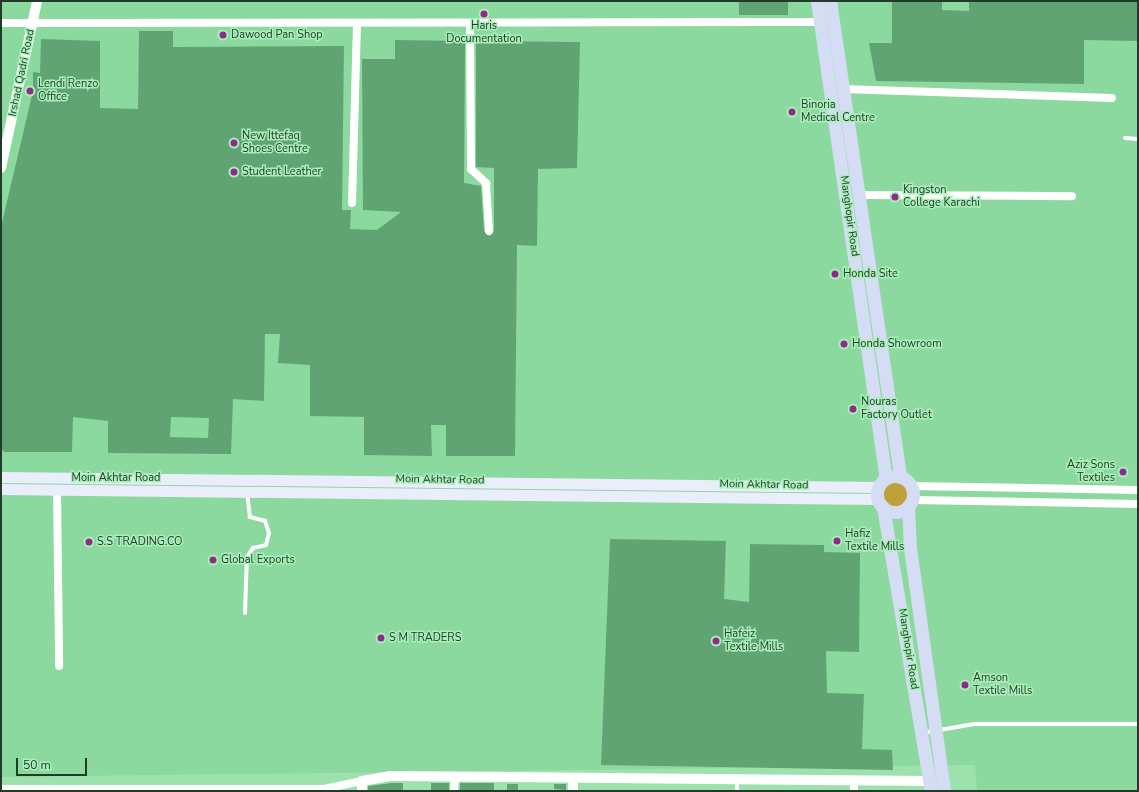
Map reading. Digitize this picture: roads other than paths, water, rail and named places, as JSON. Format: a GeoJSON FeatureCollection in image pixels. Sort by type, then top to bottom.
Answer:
{"type":"FeatureCollection","features":[{"type":"Feature","properties":{"kind":"main road","name":"Manghopir Road"},"geometry":{"type":"LineString","coordinates":[[817,1],[889,542],[930,786]]}},
{"type":"Feature","properties":{"kind":"main road"},"geometry":{"type":"LineString","coordinates":[[830,1],[900,477],[911,486]]}},
{"type":"Feature","properties":{"kind":"main road","name":"Moin Akhtar Road"},"geometry":{"type":"LineString","coordinates":[[1,477],[583,482],[882,493]]}},
{"type":"Feature","properties":{"kind":"main road"},"geometry":{"type":"LineString","coordinates":[[900,477],[882,493],[896,512],[910,503]]}},
{"type":"Feature","properties":{"kind":"main road"},"geometry":{"type":"LineString","coordinates":[[583,482],[583,498]]}},
{"type":"Feature","properties":{"kind":"main road","name":"Manghopir Road"},"geometry":{"type":"LineString","coordinates":[[911,486],[909,541],[944,791]]}},
{"type":"Feature","properties":{"kind":"main road","name":"Moin Akhtar Road"},"geometry":{"type":"LineString","coordinates":[[1,489],[583,498],[882,493]]}},
{"type":"Feature","properties":{"kind":"main road"},"geometry":{"type":"LineString","coordinates":[[889,542],[899,534],[909,541]]}},
{"type":"Feature","properties":{"kind":"street","name":"Irshad Qadri Road"},"geometry":{"type":"LineString","coordinates":[[1,168],[37,1]]}},
{"type":"Feature","properties":{"kind":"street"},"geometry":{"type":"LineString","coordinates":[[1,23],[470,24],[819,22]]}},
{"type":"Feature","properties":{"kind":"street"},"geometry":{"type":"LineString","coordinates":[[352,203],[357,24]]}},
{"type":"Feature","properties":{"kind":"street"},"geometry":{"type":"LineString","coordinates":[[470,24],[471,169],[486,183],[489,231]]}},
{"type":"Feature","properties":{"kind":"street"},"geometry":{"type":"LineString","coordinates":[[842,89],[1112,98]]}},
{"type":"Feature","properties":{"kind":"street"},"geometry":{"type":"LineString","coordinates":[[858,195],[1072,196]]}},
{"type":"Feature","properties":{"kind":"street"},"geometry":{"type":"LineString","coordinates":[[911,486],[1138,490]]}},
{"type":"Feature","properties":{"kind":"street"},"geometry":{"type":"LineString","coordinates":[[57,490],[59,666]]}},
{"type":"Feature","properties":{"kind":"street"},"geometry":{"type":"LineString","coordinates":[[910,503],[1138,504]]}},
{"type":"Feature","properties":{"kind":"street"},"geometry":{"type":"LineString","coordinates":[[1,789],[267,791],[362,786],[390,776],[573,779],[854,780],[930,786]]}},
{"type":"Feature","properties":{"kind":"street"},"geometry":{"type":"LineString","coordinates":[[454,791],[455,777]]}},
{"type":"Feature","properties":{"kind":"street"},"geometry":{"type":"LineString","coordinates":[[573,779],[573,791]]}},
{"type":"Feature","properties":{"kind":"street"},"geometry":{"type":"LineString","coordinates":[[854,780],[854,791]]}},
{"type":"Feature","properties":{"kind":"lane"},"geometry":{"type":"LineString","coordinates":[[1125,138],[1138,139]]}},
{"type":"Feature","properties":{"kind":"lane"},"geometry":{"type":"LineString","coordinates":[[245,613],[247,557],[253,548],[266,545],[269,533],[265,521],[250,517],[247,494]]}},
{"type":"Feature","properties":{"kind":"lane"},"geometry":{"type":"LineString","coordinates":[[922,733],[974,724],[1138,724]]}},
{"type":"Feature","properties":{"kind":"lane"},"geometry":{"type":"LineString","coordinates":[[737,780],[737,791]]}},
{"type":"Feature","properties":{"kind":"place","name":"Haris Documentation"},"geometry":{"type":"Point","coordinates":[484,14]}},
{"type":"Feature","properties":{"kind":"place","name":"Dawood Pan Shop"},"geometry":{"type":"Point","coordinates":[223,35]}},
{"type":"Feature","properties":{"kind":"place","name":"Lendi Renzo Office"},"geometry":{"type":"Point","coordinates":[30,91]}},
{"type":"Feature","properties":{"kind":"place","name":"Binoria Medical Centre"},"geometry":{"type":"Point","coordinates":[792,112]}},
{"type":"Feature","properties":{"kind":"place","name":"New Ittefaq Shoes Centre"},"geometry":{"type":"Point","coordinates":[234,143]}},
{"type":"Feature","properties":{"kind":"place","name":"Student Leather"},"geometry":{"type":"Point","coordinates":[234,172]}},
{"type":"Feature","properties":{"kind":"place","name":"Kingston College Karachi"},"geometry":{"type":"Point","coordinates":[895,197]}},
{"type":"Feature","properties":{"kind":"place","name":"Honda Site"},"geometry":{"type":"Point","coordinates":[835,274]}},
{"type":"Feature","properties":{"kind":"place","name":"Honda Showroom"},"geometry":{"type":"Point","coordinates":[844,344]}},
{"type":"Feature","properties":{"kind":"place","name":"Nouras Factory Outlet"},"geometry":{"type":"Point","coordinates":[853,409]}},
{"type":"Feature","properties":{"kind":"place","name":"Aziz Sons Textiles"},"geometry":{"type":"Point","coordinates":[1123,472]}},
{"type":"Feature","properties":{"kind":"place","name":"Hafiz Textile Mills"},"geometry":{"type":"Point","coordinates":[837,541]}},
{"type":"Feature","properties":{"kind":"place","name":"S.S TRADING.CO"},"geometry":{"type":"Point","coordinates":[89,542]}},
{"type":"Feature","properties":{"kind":"place","name":"Global Exports"},"geometry":{"type":"Point","coordinates":[213,560]}},
{"type":"Feature","properties":{"kind":"place","name":"S M TRADERS"},"geometry":{"type":"Point","coordinates":[381,638]}},
{"type":"Feature","properties":{"kind":"place","name":"Hafeiz Textile Mills"},"geometry":{"type":"Point","coordinates":[716,641]}},
{"type":"Feature","properties":{"kind":"place","name":"Amson Textile Mills"},"geometry":{"type":"Point","coordinates":[965,685]}}]}
